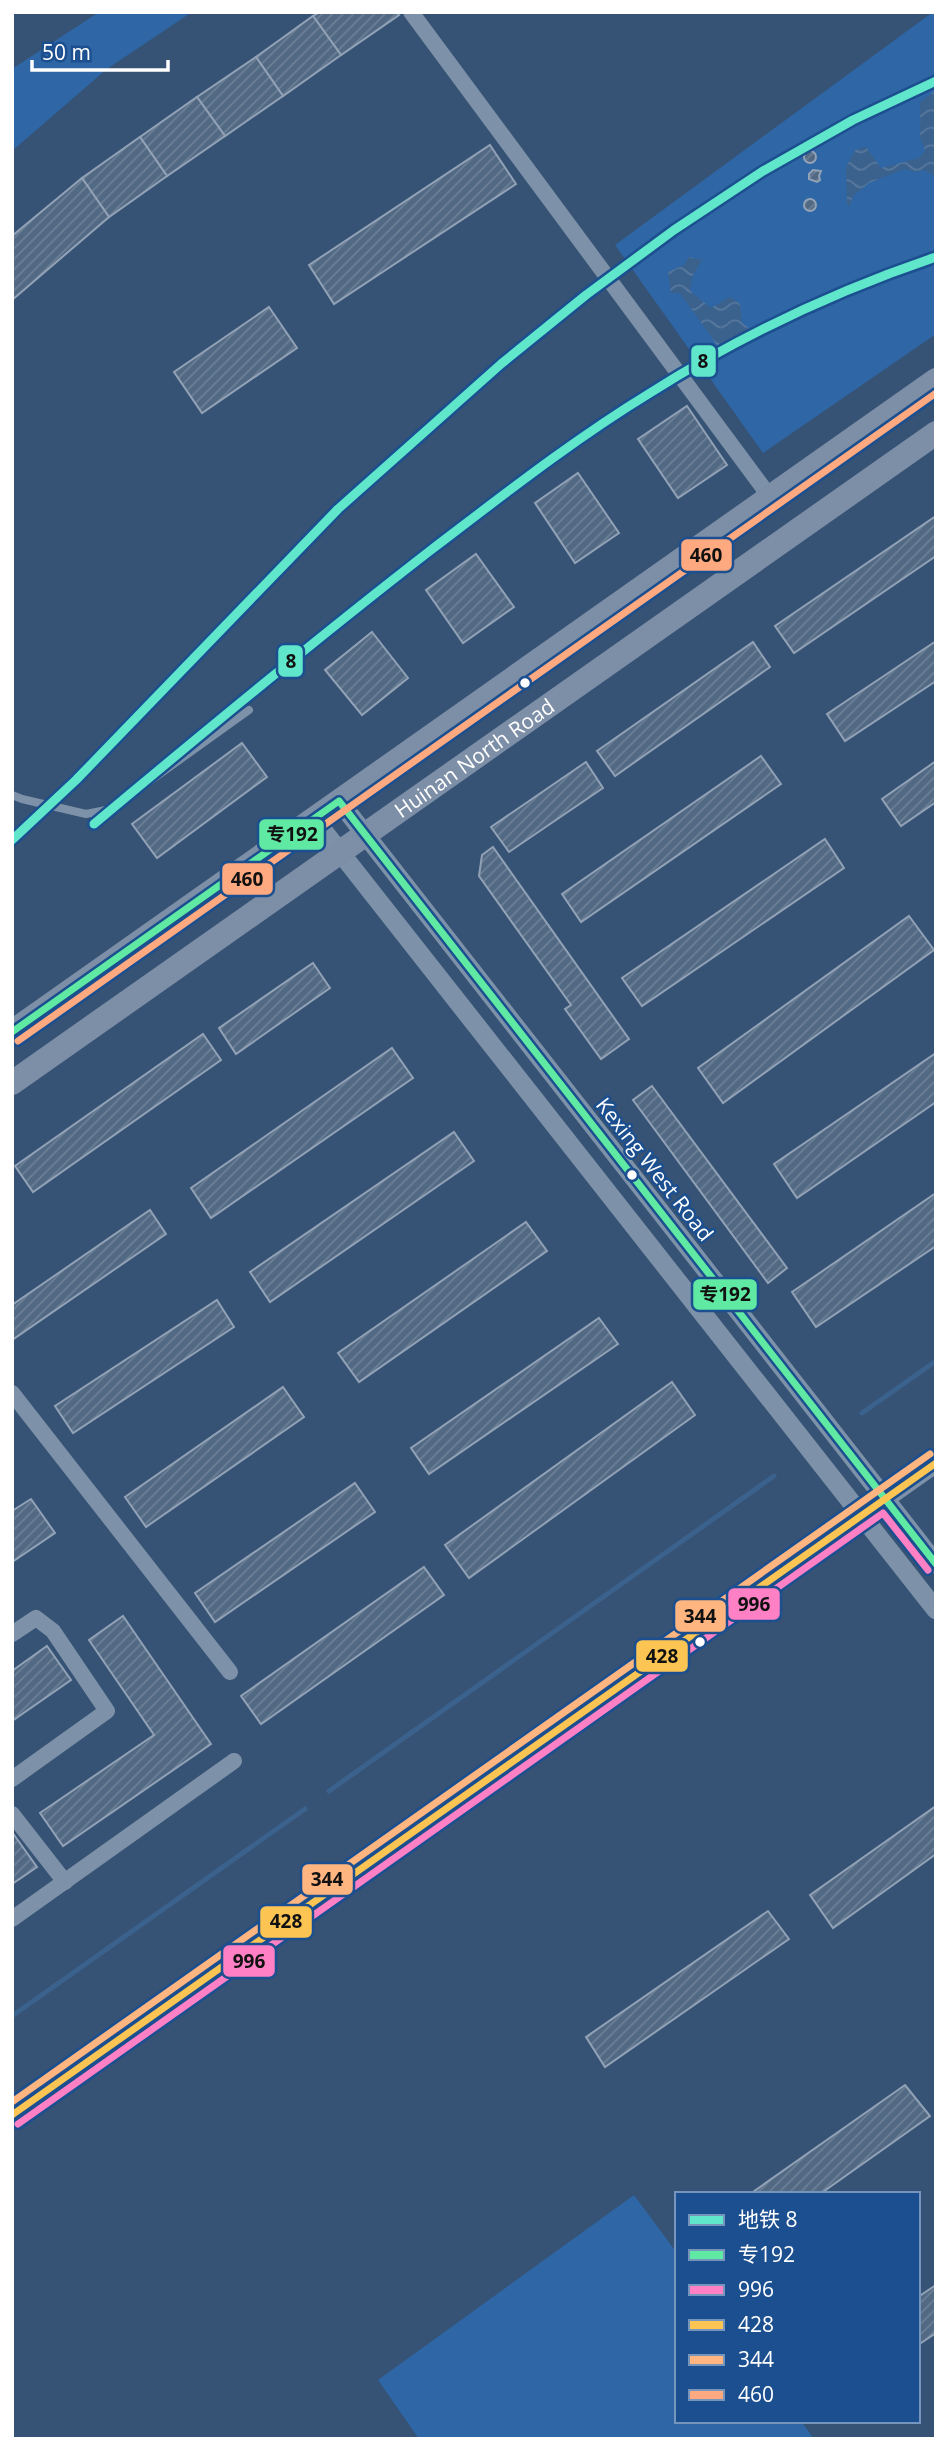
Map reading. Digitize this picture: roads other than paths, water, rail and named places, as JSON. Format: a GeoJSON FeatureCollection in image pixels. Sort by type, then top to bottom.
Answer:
{"type":"FeatureCollection","features":[{"type":"Feature","properties":{"kind":"main road","name":"Huinan North Road"},"geometry":{"type":"LineString","coordinates":[[12,1032],[936,380]]}},
{"type":"Feature","properties":{"kind":"main road","name":"Huinan North Road"},"geometry":{"type":"LineString","coordinates":[[12,1083],[936,433]]}},
{"type":"Feature","properties":{"kind":"street"},"geometry":{"type":"LineString","coordinates":[[411,12],[770,497]]}},
{"type":"Feature","properties":{"kind":"street","name":"Kexing West Road"},"geometry":{"type":"LineString","coordinates":[[339,802],[936,1564]]}},
{"type":"Feature","properties":{"kind":"street"},"geometry":{"type":"LineString","coordinates":[[314,819],[936,1610]]}},
{"type":"Feature","properties":{"kind":"street"},"geometry":{"type":"LineString","coordinates":[[12,1393],[230,1672]]}},
{"type":"Feature","properties":{"kind":"street"},"geometry":{"type":"LineString","coordinates":[[12,2115],[936,1463]]}},
{"type":"Feature","properties":{"kind":"street"},"geometry":{"type":"LineString","coordinates":[[12,1634],[36,1618],[53,1631],[107,1711],[12,1779]]}},
{"type":"Feature","properties":{"kind":"street"},"geometry":{"type":"LineString","coordinates":[[12,1919],[234,1761]]}},
{"type":"Feature","properties":{"kind":"street"},"geometry":{"type":"LineString","coordinates":[[12,1814],[65,1882]]}},
{"type":"Feature","properties":{"kind":"lane"},"geometry":{"type":"LineString","coordinates":[[12,795],[86,814],[111,809],[249,710]]}},
{"type":"Feature","properties":{"kind":"water"},"geometry":{"type":"Polygon","coordinates":[[[936,90],[936,177],[924,170],[917,172],[904,169],[869,183],[853,196],[850,206],[847,205],[846,167],[855,150],[866,147],[881,168],[919,158],[925,151],[920,137],[920,102],[936,90]]]}},
{"type":"Feature","properties":{"kind":"water"},"geometry":{"type":"Polygon","coordinates":[[[689,257],[702,260],[692,277],[690,291],[711,308],[730,297],[740,304],[742,323],[751,330],[746,344],[717,345],[680,293],[671,293],[668,272],[684,265],[689,257]]]}},
{"type":"Feature","properties":{"kind":"waterway"},"geometry":{"type":"LineString","coordinates":[[862,1413],[936,1361]]}},
{"type":"Feature","properties":{"kind":"waterway"},"geometry":{"type":"LineString","coordinates":[[329,1791],[774,1476]]}},
{"type":"Feature","properties":{"kind":"waterway"},"geometry":{"type":"LineString","coordinates":[[12,2016],[305,1809]]}},
{"type":"Feature","properties":{"kind":"metro line","name":"8"},"geometry":{"type":"LineString","coordinates":[[12,840],[76,780],[338,509],[501,364],[586,295],[674,230],[763,171],[853,120],[936,81]]}},
{"type":"Feature","properties":{"kind":"metro line","name":"8"},"geometry":{"type":"LineString","coordinates":[[94,824],[388,584],[511,489],[621,411],[718,352],[789,316],[936,257]]}}]}
